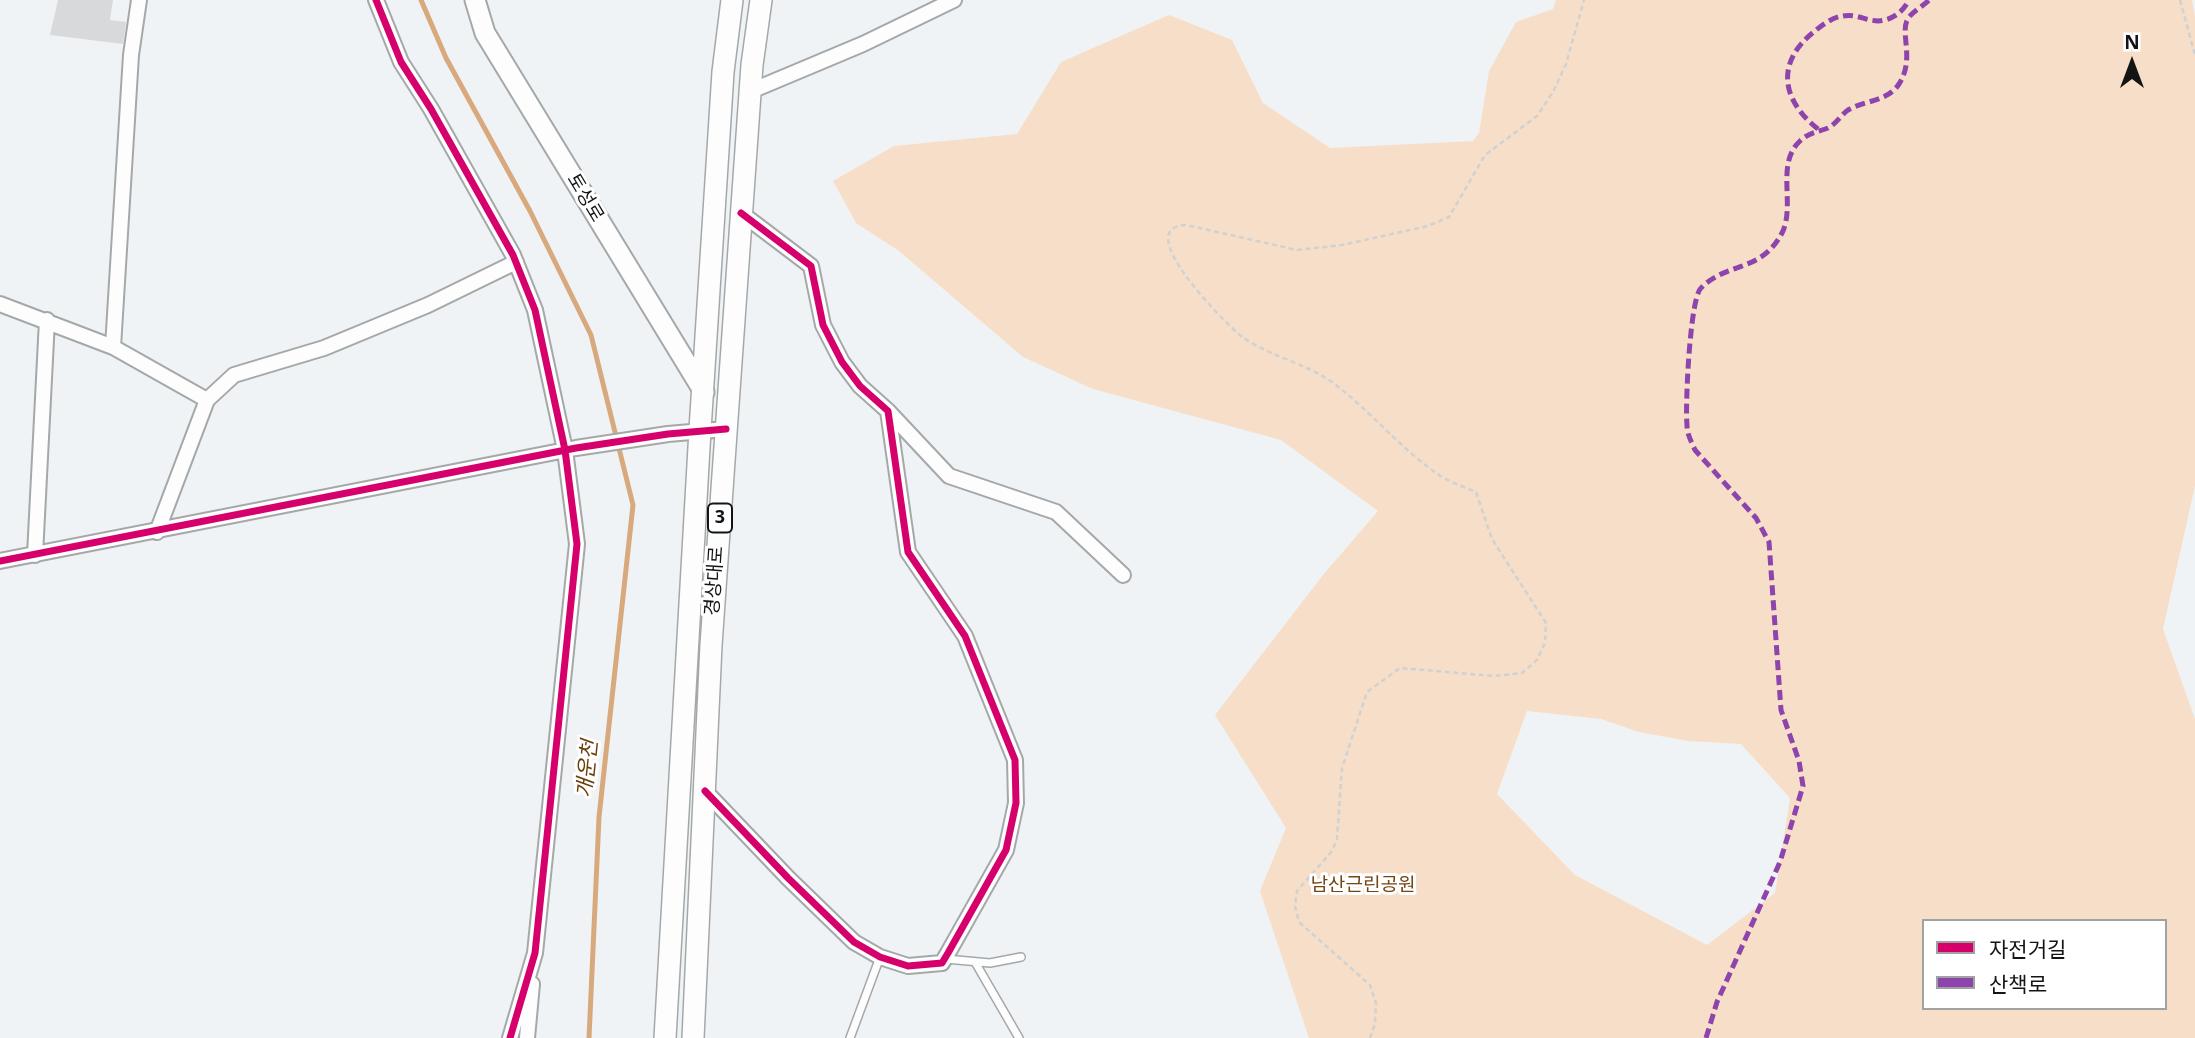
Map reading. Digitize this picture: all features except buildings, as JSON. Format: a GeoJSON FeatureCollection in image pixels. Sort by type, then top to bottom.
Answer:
{"type":"FeatureCollection","features":[{"type":"Feature","properties":{"kind":"main road","name":"경상대로"},"geometry":{"type":"LineString","coordinates":[[665,1038],[723,72],[732,0]]}},
{"type":"Feature","properties":{"kind":"main road","name":"경상대로"},"geometry":{"type":"LineString","coordinates":[[693,1038],[726,429],[741,213],[761,0]]}},
{"type":"Feature","properties":{"kind":"street"},"geometry":{"type":"LineString","coordinates":[[113,347],[131,55],[139,0]]}},
{"type":"Feature","properties":{"kind":"street"},"geometry":{"type":"LineString","coordinates":[[376,0],[401,62],[431,109],[516,262],[535,310],[571,449],[577,544],[527,1038]]}},
{"type":"Feature","properties":{"kind":"street","name":"토성로"},"geometry":{"type":"LineString","coordinates":[[475,0],[485,33],[704,392]]}},
{"type":"Feature","properties":{"kind":"street"},"geometry":{"type":"LineString","coordinates":[[751,91],[954,0]]}},
{"type":"Feature","properties":{"kind":"street"},"geometry":{"type":"LineString","coordinates":[[741,213],[811,267],[823,325],[842,362],[860,386],[888,411],[949,477],[1056,512],[1123,575]]}},
{"type":"Feature","properties":{"kind":"street"},"geometry":{"type":"LineString","coordinates":[[158,532],[207,400],[234,375],[324,348],[428,305],[516,262]]}},
{"type":"Feature","properties":{"kind":"street"},"geometry":{"type":"LineString","coordinates":[[0,304],[113,347],[207,400]]}},
{"type":"Feature","properties":{"kind":"street"},"geometry":{"type":"LineString","coordinates":[[35,555],[47,320]]}},
{"type":"Feature","properties":{"kind":"street"},"geometry":{"type":"LineString","coordinates":[[705,791],[854,942],[880,957],[920,966],[942,963],[945,959],[1006,850],[1016,803],[1015,760],[965,636],[908,552],[888,411]]}},
{"type":"Feature","properties":{"kind":"street"},"geometry":{"type":"LineString","coordinates":[[0,561],[571,449],[668,434],[726,429]]}},
{"type":"Feature","properties":{"kind":"street"},"geometry":{"type":"LineString","coordinates":[[510,1038],[535,954]]}},
{"type":"Feature","properties":{"kind":"lane"},"geometry":{"type":"LineString","coordinates":[[850,1038],[880,957]]}},
{"type":"Feature","properties":{"kind":"lane"},"geometry":{"type":"LineString","coordinates":[[945,959],[1008,962],[1021,957]]}},
{"type":"Feature","properties":{"kind":"lane"},"geometry":{"type":"LineString","coordinates":[[975,962],[1019,1038]]}},
{"type":"Feature","properties":{"kind":"path"},"geometry":{"type":"LineString","coordinates":[[1370,1038],[1375,1024],[1376,1003],[1370,985],[1299,922],[1295,906],[1297,891],[1332,852],[1337,839],[1342,768],[1367,692],[1400,668],[1494,676],[1522,673],[1537,660],[1545,643],[1546,623],[1492,539],[1476,492],[1443,478],[1331,382],[1241,336],[1214,310],[1171,256],[1167,244],[1169,233],[1177,225],[1186,225],[1297,250],[1342,245],[1428,226],[1449,217],[1485,155],[1537,116],[1553,92],[1566,64],[1584,0]]}},
{"type":"Feature","properties":{"kind":"path"},"geometry":{"type":"LineString","coordinates":[[2180,0],[2195,55]]}},
{"type":"Feature","properties":{"kind":"green space","name":"남산근린공원"},"geometry":{"type":"Polygon","coordinates":[[[1556,0],[2192,0],[2195,16],[2195,486],[2163,629],[2195,719],[2195,1038],[1309,1038],[1260,891],[1286,828],[1215,715],[1323,575],[1378,511],[1281,440],[1093,389],[1023,357],[899,251],[856,223],[833,181],[894,146],[1017,134],[1061,62],[1169,15],[1232,40],[1263,103],[1330,148],[1473,141],[1479,133],[1489,71],[1516,22],[1553,9],[1556,0]],[[1527,711],[1497,794],[1575,875],[1707,945],[1775,893],[1790,798],[1741,744],[1688,741],[1639,732],[1601,719],[1527,711]]]}},
{"type":"Feature","properties":{"kind":"waterway","name":"개운천"},"geometry":{"type":"LineString","coordinates":[[421,0],[446,58],[530,211],[591,335],[633,505],[599,817],[589,1038]]}},
{"type":"Feature","properties":{"kind":"marked path"},"geometry":{"type":"LineString","coordinates":[[1818,129],[1805,117],[1790,93],[1789,67],[1802,43],[1818,29],[1839,17],[1848,15],[1874,21],[1885,20],[1899,13],[1909,0]]}},
{"type":"Feature","properties":{"kind":"marked path"},"geometry":{"type":"LineString","coordinates":[[1706,1038],[1717,1002],[1780,862],[1803,786],[1799,761],[1781,710],[1769,542],[1756,518],[1695,450],[1688,431],[1688,375],[1691,330],[1697,296],[1701,288],[1711,280],[1754,261],[1774,246],[1786,222],[1787,173],[1793,150],[1800,141],[1810,134],[1828,128],[1848,110],[1882,98],[1894,90],[1906,65],[1906,23],[1909,17],[1929,0]]}},
{"type":"Feature","properties":{"kind":"cycle path"},"geometry":{"type":"LineString","coordinates":[[376,0],[401,62],[431,109],[513,255],[535,310],[565,450],[577,544],[535,953],[510,1038]]}},
{"type":"Feature","properties":{"kind":"cycle path"},"geometry":{"type":"LineString","coordinates":[[705,791],[854,942],[880,957],[908,966],[942,963],[1006,850],[1016,803],[1015,760],[965,636],[908,552],[888,411],[860,386],[842,362],[823,325],[811,266],[741,213]]}},
{"type":"Feature","properties":{"kind":"cycle path"},"geometry":{"type":"LineString","coordinates":[[0,561],[576,448],[668,434],[726,429]]}}]}
